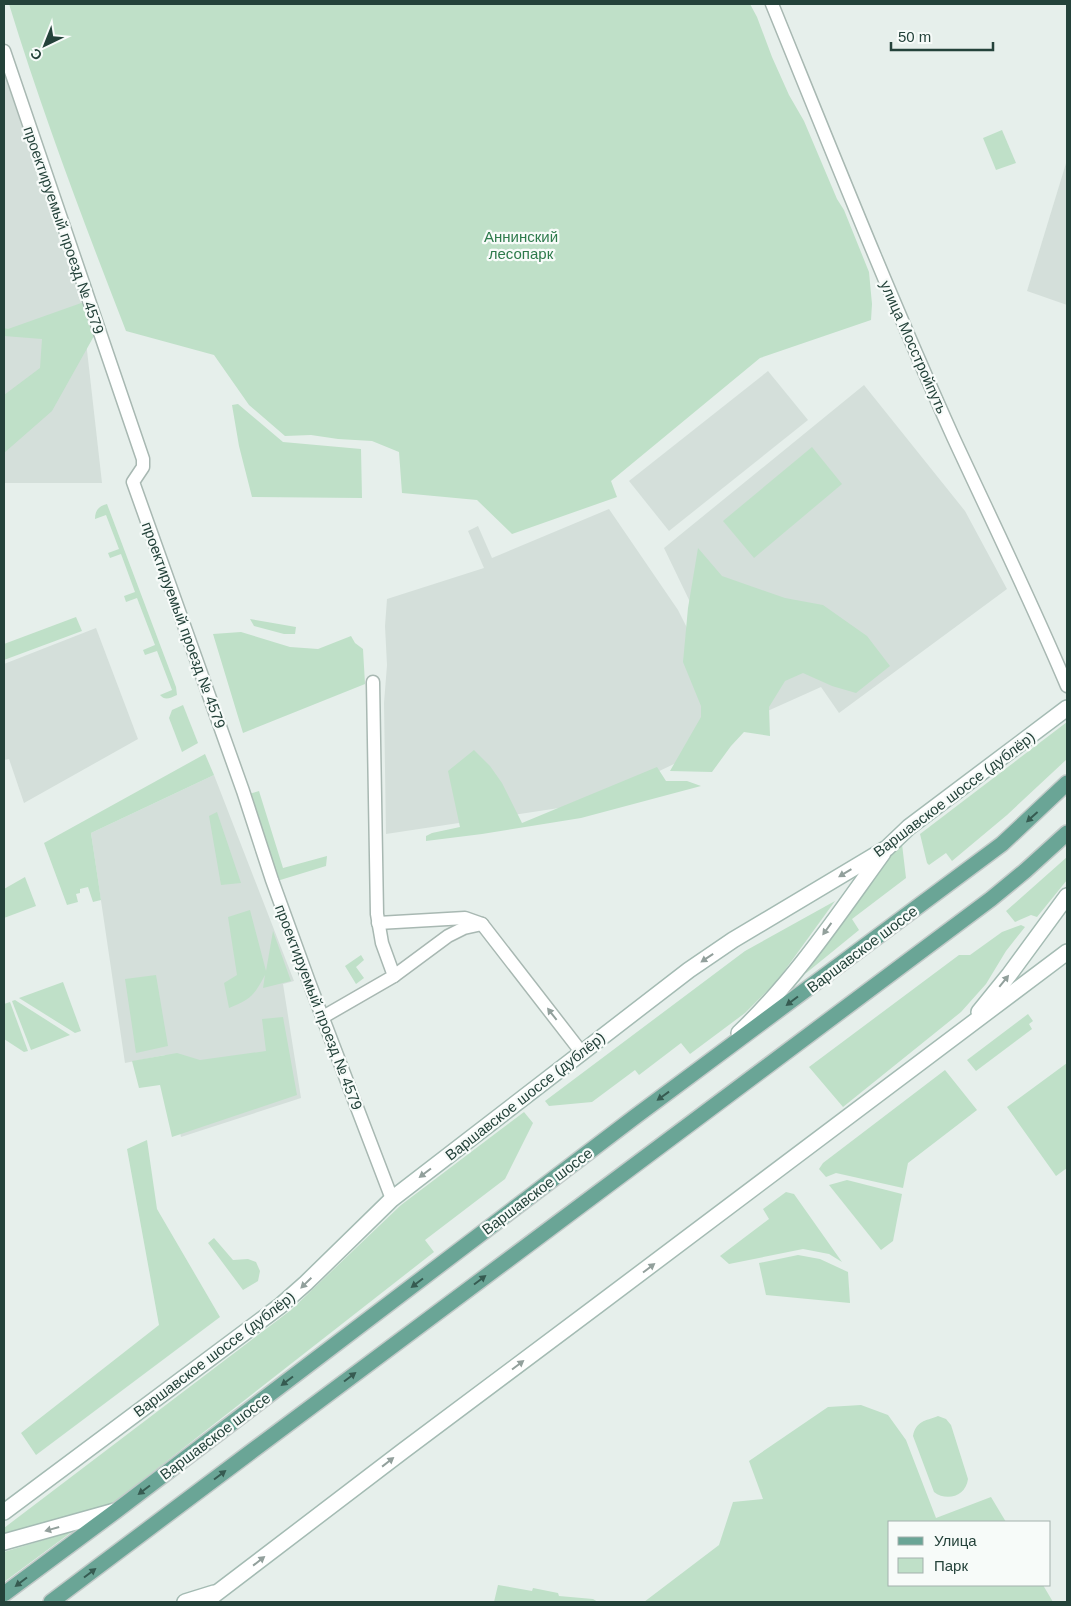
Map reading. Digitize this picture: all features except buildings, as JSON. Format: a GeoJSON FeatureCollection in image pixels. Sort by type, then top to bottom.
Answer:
{"type":"FeatureCollection","features":[{"type":"Feature","properties":{"kind":"main road","name":"Варшавское шоссе (дублёр)"},"geometry":{"type":"LineString","coordinates":[[4,1512],[280,1306],[392,1199],[689,970],[733,940],[887,848],[909,827],[1067,708]]}},
{"type":"Feature","properties":{"kind":"main road","name":"Варшавское шоссе"},"geometry":{"type":"LineString","coordinates":[[4,1594],[573,1164],[1002,844],[1067,783]]}},
{"type":"Feature","properties":{"kind":"main road"},"geometry":{"type":"LineString","coordinates":[[51,1602],[991,899],[1067,833]]}},
{"type":"Feature","properties":{"kind":"main road"},"geometry":{"type":"LineString","coordinates":[[702,1068],[760,1013],[793,975],[887,848]]}},
{"type":"Feature","properties":{"kind":"main road"},"geometry":{"type":"LineString","coordinates":[[962,1032],[1008,976],[1067,896]]}},
{"type":"Feature","properties":{"kind":"main road"},"geometry":{"type":"LineString","coordinates":[[205,1602],[1067,952]]}},
{"type":"Feature","properties":{"kind":"main road"},"geometry":{"type":"LineString","coordinates":[[4,1542],[116,1511]]}},
{"type":"Feature","properties":{"kind":"main road"},"geometry":{"type":"LineString","coordinates":[[184,1602],[221,1591]]}},
{"type":"Feature","properties":{"kind":"street","name":"улица Мосстройпуть"},"geometry":{"type":"LineString","coordinates":[[772,4],[885,280],[955,440],[1066,680]]}},
{"type":"Feature","properties":{"kind":"street","name":"проектируемый проезд № 4579"},"geometry":{"type":"LineString","coordinates":[[4,50],[143,459],[143,467],[133,482],[243,791],[272,880],[392,1199]]}},
{"type":"Feature","properties":{"kind":"street"},"geometry":{"type":"LineString","coordinates":[[373,682],[376,899],[382,943],[394,976]]}},
{"type":"Feature","properties":{"kind":"street"},"geometry":{"type":"LineString","coordinates":[[378,923],[473,923]]}},
{"type":"Feature","properties":{"kind":"street"},"geometry":{"type":"LineString","coordinates":[[324,1018],[394,976],[448,936],[473,923]]}},
{"type":"Feature","properties":{"kind":"street"},"geometry":{"type":"LineString","coordinates":[[473,923],[582,1053]]}},
{"type":"Feature","properties":{"kind":"shaded area"},"geometry":{"type":"Polygon","coordinates":[[[4,73],[82,306],[102,483],[4,483],[4,73]]]}},
{"type":"Feature","properties":{"kind":"shaded area"},"geometry":{"type":"Polygon","coordinates":[[[1067,160],[1067,305],[1027,291],[1067,160]]]}},
{"type":"Feature","properties":{"kind":"shaded area"},"geometry":{"type":"Polygon","coordinates":[[[768,371],[808,420],[669,531],[629,481],[768,371]]]}},
{"type":"Feature","properties":{"kind":"shaded area"},"geometry":{"type":"Polygon","coordinates":[[[864,385],[965,511],[1007,589],[839,713],[821,687],[745,721],[664,548],[864,385]]]}},
{"type":"Feature","properties":{"kind":"shaded area"},"geometry":{"type":"Polygon","coordinates":[[[609,509],[678,610],[737,727],[674,764],[592,803],[386,834],[384,703],[387,665],[385,626],[387,599],[484,568],[468,531],[478,526],[492,558],[609,509]]]}},
{"type":"Feature","properties":{"kind":"shaded area"},"geometry":{"type":"Polygon","coordinates":[[[96,628],[138,739],[24,803],[9,759],[4,760],[4,664],[96,628]]]}},
{"type":"Feature","properties":{"kind":"shaded area"},"geometry":{"type":"Polygon","coordinates":[[[214,775],[294,981],[283,984],[301,1098],[181,1137],[165,1055],[125,1063],[91,833],[214,775]]]}},
{"type":"Feature","properties":{"kind":"green space","name":"Аннинский лесопарк"},"geometry":{"type":"Polygon","coordinates":[[[9,4],[750,4],[789,95],[804,121],[837,199],[844,210],[869,272],[872,304],[871,320],[760,358],[611,481],[617,497],[512,534],[477,500],[402,493],[399,452],[372,441],[311,435],[285,436],[249,405],[214,355],[126,331],[64,169],[9,4]]]}},
{"type":"Feature","properties":{"kind":"green space"},"geometry":{"type":"Polygon","coordinates":[[[1002,130],[1016,163],[996,170],[983,138],[1002,130]]]}},
{"type":"Feature","properties":{"kind":"green space"},"geometry":{"type":"Polygon","coordinates":[[[84,302],[94,336],[52,411],[4,453],[4,395],[40,368],[42,339],[4,336],[4,328],[8,329],[84,302]]]}},
{"type":"Feature","properties":{"kind":"green space"},"geometry":{"type":"Polygon","coordinates":[[[238,404],[283,442],[361,449],[362,498],[252,497],[239,446],[232,405],[238,404]]]}},
{"type":"Feature","properties":{"kind":"green space"},"geometry":{"type":"Polygon","coordinates":[[[812,447],[842,484],[754,558],[723,521],[812,447]]]}},
{"type":"Feature","properties":{"kind":"green space"},"geometry":{"type":"Polygon","coordinates":[[[107,504],[176,687],[177,695],[170,698],[164,698],[160,695],[172,690],[157,651],[145,655],[143,650],[155,645],[137,598],[126,602],[124,596],[135,592],[121,554],[110,558],[108,553],[119,549],[106,515],[95,519],[98,509],[107,504]]]}},
{"type":"Feature","properties":{"kind":"green space"},"geometry":{"type":"Polygon","coordinates":[[[698,548],[722,576],[785,598],[823,605],[867,636],[890,666],[856,693],[832,686],[803,673],[785,681],[769,707],[770,736],[744,732],[712,772],[670,771],[701,717],[701,706],[683,662],[688,608],[698,548]]]}},
{"type":"Feature","properties":{"kind":"green space"},"geometry":{"type":"Polygon","coordinates":[[[76,617],[82,631],[4,660],[4,644],[76,617]]]}},
{"type":"Feature","properties":{"kind":"green space"},"geometry":{"type":"Polygon","coordinates":[[[250,619],[296,627],[295,634],[284,634],[254,626],[250,619]]]}},
{"type":"Feature","properties":{"kind":"green space"},"geometry":{"type":"Polygon","coordinates":[[[241,632],[290,647],[318,649],[351,636],[355,643],[363,649],[365,684],[243,733],[213,634],[241,632]]]}},
{"type":"Feature","properties":{"kind":"green space"},"geometry":{"type":"Polygon","coordinates":[[[183,705],[198,743],[182,752],[169,718],[172,710],[183,705]]]}},
{"type":"Feature","properties":{"kind":"green space"},"geometry":{"type":"Polygon","coordinates":[[[1067,722],[1067,759],[1007,815],[952,861],[946,853],[929,865],[920,834],[1067,722]]]}},
{"type":"Feature","properties":{"kind":"green space"},"geometry":{"type":"Polygon","coordinates":[[[474,750],[490,766],[502,783],[522,823],[657,767],[666,781],[687,781],[701,786],[581,818],[426,841],[426,836],[432,833],[460,827],[448,771],[474,750]]]}},
{"type":"Feature","properties":{"kind":"green space"},"geometry":{"type":"Polygon","coordinates":[[[205,754],[214,775],[91,833],[101,900],[93,902],[88,887],[80,889],[80,893],[76,894],[78,902],[67,905],[44,843],[205,754]]]}},
{"type":"Feature","properties":{"kind":"green space"},"geometry":{"type":"Polygon","coordinates":[[[259,791],[283,868],[327,856],[326,866],[277,881],[249,794],[259,791]]]}},
{"type":"Feature","properties":{"kind":"green space"},"geometry":{"type":"Polygon","coordinates":[[[217,812],[241,883],[221,885],[209,816],[217,812]]]}},
{"type":"Feature","properties":{"kind":"green space"},"geometry":{"type":"Polygon","coordinates":[[[902,844],[906,878],[852,919],[859,930],[805,974],[892,852],[902,844]]]}},
{"type":"Feature","properties":{"kind":"green space"},"geometry":{"type":"Polygon","coordinates":[[[1067,857],[1067,880],[1037,917],[1031,915],[1015,922],[1006,911],[1067,857]]]}},
{"type":"Feature","properties":{"kind":"green space"},"geometry":{"type":"Polygon","coordinates":[[[25,877],[36,906],[4,918],[4,889],[25,877]]]}},
{"type":"Feature","properties":{"kind":"green space"},"geometry":{"type":"Polygon","coordinates":[[[835,901],[777,981],[745,1013],[690,1054],[681,1043],[639,1075],[635,1070],[592,1102],[549,1106],[545,1101],[745,951],[835,901]]]}},
{"type":"Feature","properties":{"kind":"green space"},"geometry":{"type":"Polygon","coordinates":[[[250,910],[266,971],[273,931],[291,981],[263,988],[265,975],[252,996],[229,1008],[224,983],[237,975],[228,917],[250,910]]]}},
{"type":"Feature","properties":{"kind":"green space"},"geometry":{"type":"Polygon","coordinates":[[[1021,925],[1025,927],[1006,951],[986,984],[961,1012],[843,1107],[809,1067],[959,955],[970,955],[1002,932],[1021,925]]]}},
{"type":"Feature","properties":{"kind":"green space"},"geometry":{"type":"Polygon","coordinates":[[[361,955],[364,960],[356,967],[364,978],[356,984],[345,966],[361,955]]]}},
{"type":"Feature","properties":{"kind":"green space"},"geometry":{"type":"Polygon","coordinates":[[[156,975],[168,1046],[136,1053],[125,979],[156,975]]]}},
{"type":"Feature","properties":{"kind":"green space"},"geometry":{"type":"Polygon","coordinates":[[[63,982],[81,1031],[75,1033],[19,998],[63,982]]]}},
{"type":"Feature","properties":{"kind":"green space"},"geometry":{"type":"Polygon","coordinates":[[[15,1000],[70,1035],[31,1050],[12,1001],[15,1000]]]}},
{"type":"Feature","properties":{"kind":"green space"},"geometry":{"type":"Polygon","coordinates":[[[10,1002],[28,1051],[24,1052],[4,1039],[4,1004],[10,1002]]]}},
{"type":"Feature","properties":{"kind":"green space"},"geometry":{"type":"Polygon","coordinates":[[[1028,1014],[1033,1021],[1029,1024],[1032,1029],[976,1071],[967,1060],[1028,1014]]]}},
{"type":"Feature","properties":{"kind":"green space"},"geometry":{"type":"Polygon","coordinates":[[[283,1017],[297,1095],[172,1137],[160,1085],[139,1088],[132,1061],[177,1053],[200,1060],[266,1051],[262,1019],[283,1017]]]}},
{"type":"Feature","properties":{"kind":"green space"},"geometry":{"type":"Polygon","coordinates":[[[1067,1063],[1067,1168],[1056,1176],[1007,1107],[1067,1063]]]}},
{"type":"Feature","properties":{"kind":"green space"},"geometry":{"type":"Polygon","coordinates":[[[945,1070],[977,1110],[908,1163],[903,1188],[836,1173],[826,1177],[819,1169],[823,1163],[945,1070]]]}},
{"type":"Feature","properties":{"kind":"green space"},"geometry":{"type":"Polygon","coordinates":[[[524,1112],[533,1123],[505,1179],[425,1240],[434,1252],[112,1504],[4,1537],[4,1528],[291,1310],[401,1205],[524,1112]]]}},
{"type":"Feature","properties":{"kind":"green space"},"geometry":{"type":"Polygon","coordinates":[[[147,1140],[157,1209],[220,1317],[36,1455],[21,1433],[159,1325],[127,1149],[147,1140]]]}},
{"type":"Feature","properties":{"kind":"green space"},"geometry":{"type":"Polygon","coordinates":[[[847,1180],[902,1194],[893,1241],[881,1250],[829,1185],[847,1180]]]}},
{"type":"Feature","properties":{"kind":"green space"},"geometry":{"type":"Polygon","coordinates":[[[786,1192],[794,1194],[842,1262],[829,1254],[803,1249],[729,1264],[720,1256],[769,1219],[763,1209],[786,1192]]]}},
{"type":"Feature","properties":{"kind":"green space"},"geometry":{"type":"Polygon","coordinates":[[[214,1238],[233,1260],[248,1259],[256,1262],[260,1271],[258,1281],[243,1290],[208,1243],[214,1238]]]}},
{"type":"Feature","properties":{"kind":"green space"},"geometry":{"type":"Polygon","coordinates":[[[798,1255],[820,1259],[848,1272],[850,1303],[766,1295],[759,1263],[798,1255]]]}},
{"type":"Feature","properties":{"kind":"green space"},"geometry":{"type":"Polygon","coordinates":[[[861,1405],[888,1415],[906,1440],[936,1518],[991,1497],[1005,1521],[888,1521],[888,1586],[1044,1586],[1053,1602],[644,1602],[719,1545],[733,1502],[763,1499],[749,1461],[828,1407],[861,1405]]]}},
{"type":"Feature","properties":{"kind":"green space"},"geometry":{"type":"Polygon","coordinates":[[[938,1416],[946,1419],[951,1425],[968,1479],[964,1490],[950,1497],[934,1492],[913,1436],[919,1424],[938,1416]]]}},
{"type":"Feature","properties":{"kind":"green space"},"geometry":{"type":"Polygon","coordinates":[[[73,1531],[4,1582],[4,1552],[73,1531]]]}},
{"type":"Feature","properties":{"kind":"green space"},"geometry":{"type":"Polygon","coordinates":[[[498,1585],[532,1591],[533,1588],[558,1593],[559,1596],[593,1599],[598,1602],[494,1602],[498,1585]]]}}]}
